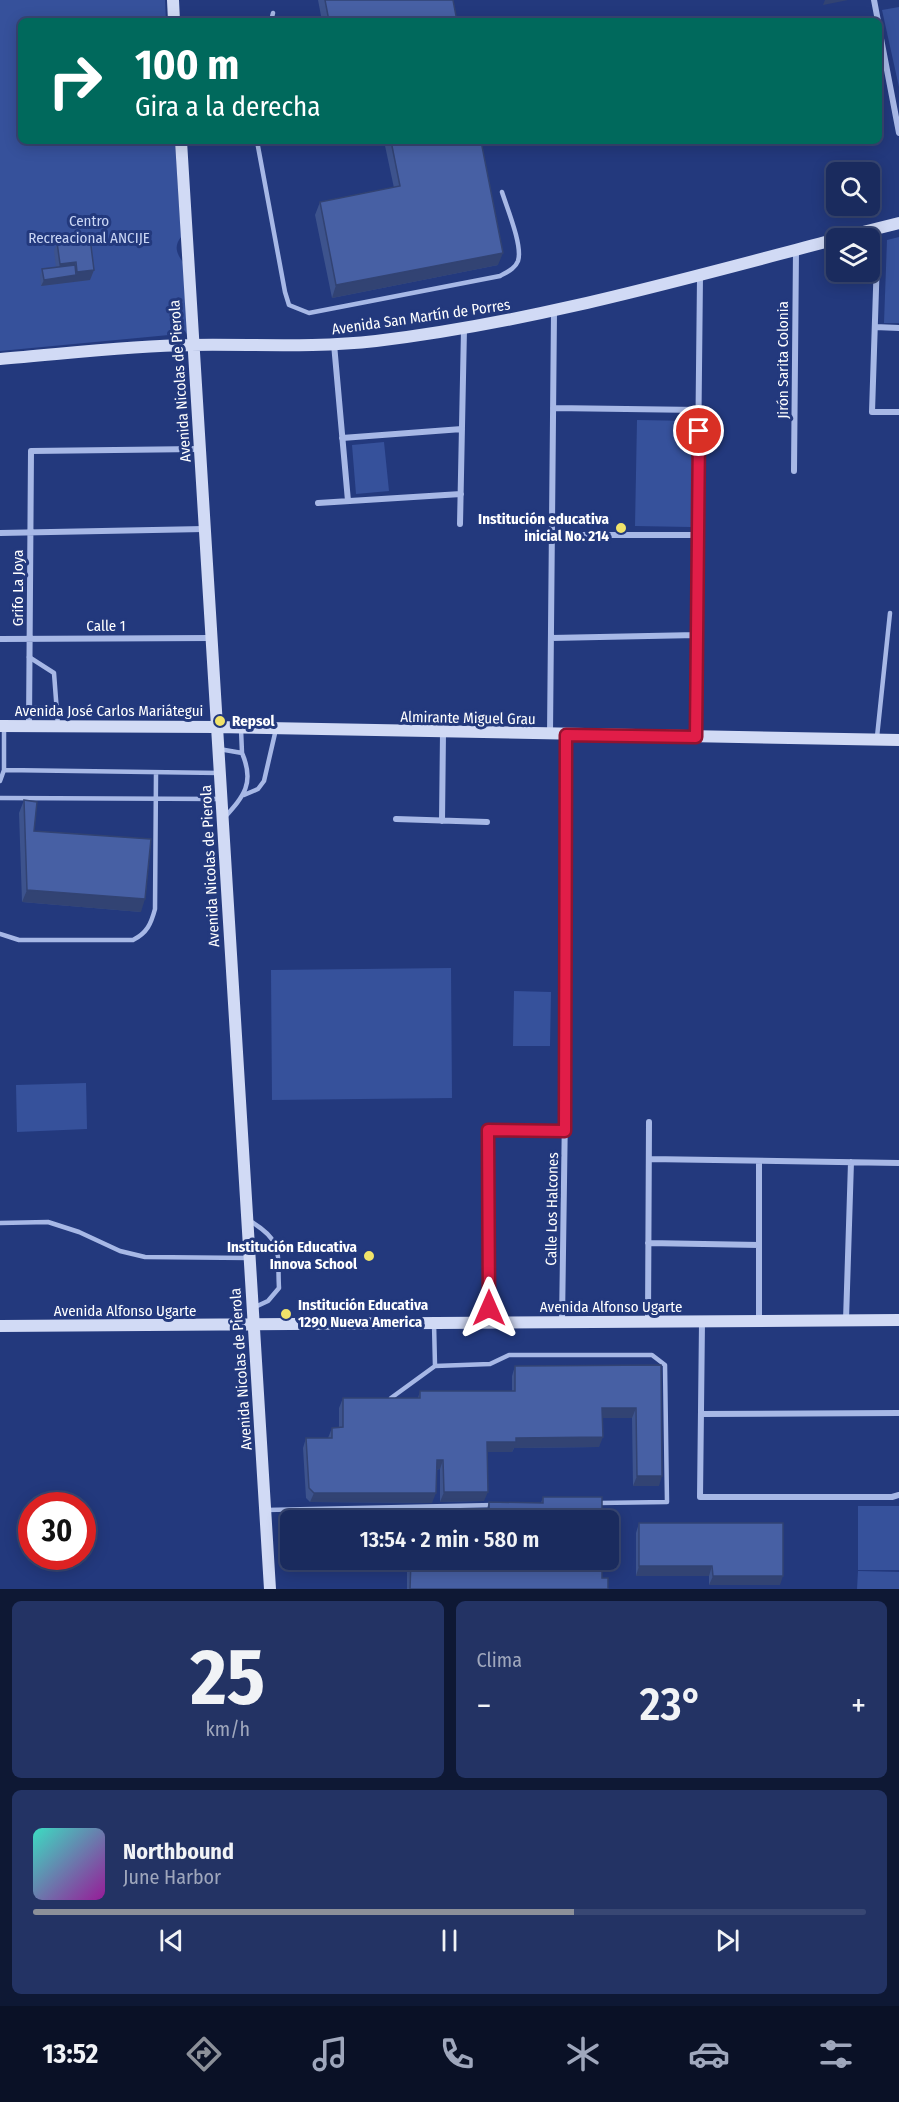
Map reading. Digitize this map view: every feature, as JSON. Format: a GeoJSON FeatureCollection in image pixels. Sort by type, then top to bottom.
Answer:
{"type":"FeatureCollection","features":[{"type":"Feature","properties":{"kind":"street"},"geometry":{"type":"LineString","coordinates":[[173,0],[174,18]]}},
{"type":"Feature","properties":{"kind":"street"},"geometry":{"type":"LineString","coordinates":[[874,0],[877,18]]}},
{"type":"Feature","properties":{"kind":"street"},"geometry":{"type":"LineString","coordinates":[[882,44],[899,133]]}},
{"type":"Feature","properties":{"kind":"street","name":"Avenida Nicolas de Pierola"},"geometry":{"type":"LineString","coordinates":[[181,144],[270,1589]]}},
{"type":"Feature","properties":{"kind":"street","name":"Avenida San Martín de Porres"},"geometry":{"type":"LineString","coordinates":[[878,228],[899,223]]}},
{"type":"Feature","properties":{"kind":"street","name":"Avenida San Martín de Porres"},"geometry":{"type":"LineString","coordinates":[[0,359],[193,345],[334,344],[464,329],[555,312],[700,277],[826,242]]}},
{"type":"Feature","properties":{"kind":"street","name":"Jirón Sarita Colonia"},"geometry":{"type":"LineString","coordinates":[[794,471],[796,250]]}},
{"type":"Feature","properties":{"kind":"street"},"geometry":{"type":"LineString","coordinates":[[696,737],[700,277]]}},
{"type":"Feature","properties":{"kind":"street"},"geometry":{"type":"LineString","coordinates":[[876,282],[872,412],[899,412]]}},
{"type":"Feature","properties":{"kind":"street"},"geometry":{"type":"LineString","coordinates":[[549,735],[555,312]]}},
{"type":"Feature","properties":{"kind":"street"},"geometry":{"type":"LineString","coordinates":[[874,327],[899,328]]}},
{"type":"Feature","properties":{"kind":"street"},"geometry":{"type":"LineString","coordinates":[[460,524],[464,329]]}},
{"type":"Feature","properties":{"kind":"street"},"geometry":{"type":"LineString","coordinates":[[334,344],[348,501]]}},
{"type":"Feature","properties":{"kind":"street"},"geometry":{"type":"LineString","coordinates":[[553,408],[699,410]]}},
{"type":"Feature","properties":{"kind":"street"},"geometry":{"type":"LineString","coordinates":[[342,438],[462,429]]}},
{"type":"Feature","properties":{"kind":"street","name":"Grifo La Joya"},"geometry":{"type":"LineString","coordinates":[[29,726],[31,451],[199,449]]}},
{"type":"Feature","properties":{"kind":"street"},"geometry":{"type":"LineString","coordinates":[[318,503],[461,494]]}},
{"type":"Feature","properties":{"kind":"street"},"geometry":{"type":"LineString","coordinates":[[0,532],[204,529]]}},
{"type":"Feature","properties":{"kind":"street"},"geometry":{"type":"LineString","coordinates":[[552,535],[698,535]]}},
{"type":"Feature","properties":{"kind":"street"},"geometry":{"type":"LineString","coordinates":[[551,638],[697,635]]}},
{"type":"Feature","properties":{"kind":"street","name":"Calle 1"},"geometry":{"type":"LineString","coordinates":[[0,639],[212,638]]}},
{"type":"Feature","properties":{"kind":"street","name":"Avenida José Carlos Mariátegui"},"geometry":{"type":"LineString","coordinates":[[2,726],[217,727]]}},
{"type":"Feature","properties":{"kind":"street","name":"Almirante Miguel Grau"},"geometry":{"type":"LineString","coordinates":[[217,727],[899,740]]}},
{"type":"Feature","properties":{"kind":"street"},"geometry":{"type":"LineString","coordinates":[[442,733],[442,821]]}},
{"type":"Feature","properties":{"kind":"street","name":"Calle Los Halcones"},"geometry":{"type":"LineString","coordinates":[[562,1322],[566,735]]}},
{"type":"Feature","properties":{"kind":"street"},"geometry":{"type":"LineString","coordinates":[[396,819],[487,822]]}},
{"type":"Feature","properties":{"kind":"street"},"geometry":{"type":"LineString","coordinates":[[648,1322],[649,1122]]}},
{"type":"Feature","properties":{"kind":"street"},"geometry":{"type":"LineString","coordinates":[[489,1322],[488,1130],[565,1131]]}},
{"type":"Feature","properties":{"kind":"street"},"geometry":{"type":"LineString","coordinates":[[649,1159],[899,1163]]}},
{"type":"Feature","properties":{"kind":"street"},"geometry":{"type":"LineString","coordinates":[[759,1161],[759,1321]]}},
{"type":"Feature","properties":{"kind":"street"},"geometry":{"type":"LineString","coordinates":[[846,1320],[851,1162]]}},
{"type":"Feature","properties":{"kind":"street"},"geometry":{"type":"LineString","coordinates":[[648,1243],[759,1245]]}},
{"type":"Feature","properties":{"kind":"street","name":"Avenida Alfonso Ugarte"},"geometry":{"type":"LineString","coordinates":[[0,1326],[899,1320]]}},
{"type":"Feature","properties":{"kind":"street"},"geometry":{"type":"LineString","coordinates":[[702,1321],[700,1497],[892,1497],[899,1495]]}},
{"type":"Feature","properties":{"kind":"street"},"geometry":{"type":"LineString","coordinates":[[701,1414],[899,1413]]}},
{"type":"Feature","properties":{"kind":"lane"},"geometry":{"type":"LineString","coordinates":[[272,18],[273,13]]}},
{"type":"Feature","properties":{"kind":"lane"},"geometry":{"type":"LineString","coordinates":[[258,144],[285,292],[290,304],[309,313],[500,276],[512,270],[518,262],[519,250],[502,192]]}},
{"type":"Feature","properties":{"kind":"lane"},"geometry":{"type":"LineString","coordinates":[[876,740],[890,613]]}},
{"type":"Feature","properties":{"kind":"lane"},"geometry":{"type":"LineString","coordinates":[[29,657],[54,672],[58,726]]}},
{"type":"Feature","properties":{"kind":"lane"},"geometry":{"type":"LineString","coordinates":[[29,708],[55,708]]}},
{"type":"Feature","properties":{"kind":"lane"},"geometry":{"type":"LineString","coordinates":[[0,781],[4,770],[2,726]]}},
{"type":"Feature","properties":{"kind":"lane"},"geometry":{"type":"LineString","coordinates":[[241,728],[242,753],[248,767],[244,795]]}},
{"type":"Feature","properties":{"kind":"lane"},"geometry":{"type":"LineString","coordinates":[[222,820],[244,795],[258,789],[264,781],[276,729]]}},
{"type":"Feature","properties":{"kind":"lane"},"geometry":{"type":"LineString","coordinates":[[218,749],[242,753]]}},
{"type":"Feature","properties":{"kind":"lane"},"geometry":{"type":"LineString","coordinates":[[4,770],[156,774],[220,773]]}},
{"type":"Feature","properties":{"kind":"lane"},"geometry":{"type":"LineString","coordinates":[[0,934],[19,940],[133,940],[143,935],[149,927],[155,909],[156,774]]}},
{"type":"Feature","properties":{"kind":"lane"},"geometry":{"type":"LineString","coordinates":[[0,798],[221,799]]}},
{"type":"Feature","properties":{"kind":"lane"},"geometry":{"type":"LineString","coordinates":[[247,1220],[273,1238],[279,1288],[274,1296],[252,1308]]}},
{"type":"Feature","properties":{"kind":"lane"},"geometry":{"type":"LineString","coordinates":[[0,1223],[48,1222],[120,1251],[145,1257],[249,1258]]}},
{"type":"Feature","properties":{"kind":"lane"},"geometry":{"type":"LineString","coordinates":[[434,1323],[435,1366]]}},
{"type":"Feature","properties":{"kind":"lane"},"geometry":{"type":"LineString","coordinates":[[391,1398],[435,1366],[490,1364],[509,1354],[652,1355],[665,1365],[667,1502],[586,1504]]}},
{"type":"Feature","properties":{"kind":"lane"},"geometry":{"type":"LineString","coordinates":[[265,1510],[505,1505]]}},
{"type":"Feature","properties":{"kind":"green space","name":"Centro Recreacional ANCIJE"},"geometry":{"type":"Polygon","coordinates":[[[0,0],[165,0],[166,18],[18,18],[18,144],[175,144],[181,237],[177,243],[177,250],[183,262],[187,334],[184,330],[169,330],[169,335],[0,351],[0,0]]]}},
{"type":"Feature","properties":{"kind":"green space"},"geometry":{"type":"Polygon","coordinates":[[[899,7],[899,87],[882,10],[899,7]]]}},
{"type":"Feature","properties":{"kind":"green space"},"geometry":{"type":"Polygon","coordinates":[[[899,237],[899,323],[884,323],[887,240],[899,237]]]}},
{"type":"Feature","properties":{"kind":"green space"},"geometry":{"type":"Polygon","coordinates":[[[637,420],[693,421],[691,527],[635,526],[637,420]]]}},
{"type":"Feature","properties":{"kind":"green space"},"geometry":{"type":"Polygon","coordinates":[[[384,442],[389,491],[356,494],[352,445],[384,442]]]}},
{"type":"Feature","properties":{"kind":"green space"},"geometry":{"type":"Polygon","coordinates":[[[451,968],[452,1098],[272,1100],[271,970],[451,968]]]}},
{"type":"Feature","properties":{"kind":"green space"},"geometry":{"type":"Polygon","coordinates":[[[514,991],[551,992],[550,1046],[513,1046],[514,991]]]}},
{"type":"Feature","properties":{"kind":"green space"},"geometry":{"type":"Polygon","coordinates":[[[86,1083],[87,1129],[17,1132],[16,1085],[86,1083]]]}},
{"type":"Feature","properties":{"kind":"green space"},"geometry":{"type":"Polygon","coordinates":[[[858,1506],[899,1506],[899,1570],[858,1570],[858,1506]]]}},
{"type":"Feature","properties":{"kind":"green space"},"geometry":{"type":"Polygon","coordinates":[[[858,1571],[899,1572],[899,1589],[857,1589],[858,1571]]]}},
{"type":"Feature","properties":{"kind":"building"},"geometry":{"type":"Polygon","coordinates":[[[325,0],[453,0],[456,18],[328,18],[325,0]]]}},
{"type":"Feature","properties":{"kind":"building"},"geometry":{"type":"Polygon","coordinates":[[[392,144],[482,144],[503,253],[336,285],[320,202],[400,186],[392,144]]]}},
{"type":"Feature","properties":{"kind":"building"},"geometry":{"type":"Polygon","coordinates":[[[90,238],[94,270],[77,272],[76,262],[60,264],[57,242],[90,238]]]}},
{"type":"Feature","properties":{"kind":"building"},"geometry":{"type":"Polygon","coordinates":[[[75,265],[76,275],[44,280],[42,269],[75,265]]]}},
{"type":"Feature","properties":{"kind":"building"},"geometry":{"type":"Polygon","coordinates":[[[24,800],[37,802],[34,831],[151,839],[145,899],[27,890],[24,800]]]}},
{"type":"Feature","properties":{"kind":"building"},"geometry":{"type":"Polygon","coordinates":[[[661,1365],[662,1476],[637,1476],[636,1408],[602,1408],[603,1437],[516,1438],[516,1442],[487,1442],[488,1492],[444,1492],[443,1460],[437,1460],[436,1493],[314,1493],[309,1488],[306,1438],[332,1438],[332,1428],[343,1427],[343,1398],[420,1398],[420,1391],[515,1391],[515,1366],[661,1365]]]}},
{"type":"Feature","properties":{"kind":"building"},"geometry":{"type":"Polygon","coordinates":[[[543,1497],[602,1497],[602,1510],[489,1510],[489,1502],[543,1503],[543,1497]]]}},
{"type":"Feature","properties":{"kind":"building"},"geometry":{"type":"Polygon","coordinates":[[[395,1509],[395,1510],[329,1510],[395,1509]]]}},
{"type":"Feature","properties":{"kind":"building"},"geometry":{"type":"Polygon","coordinates":[[[639,1523],[783,1523],[783,1576],[713,1576],[712,1566],[639,1566],[639,1523]]]}},
{"type":"Feature","properties":{"kind":"building"},"geometry":{"type":"Polygon","coordinates":[[[411,1570],[602,1570],[602,1578],[608,1578],[608,1589],[410,1589],[411,1570]]]}},
{"type":"Feature","properties":{"kind":"place","name":"Institución educativa inicial No. 214"},"geometry":{"type":"Point","coordinates":[621,528]}},
{"type":"Feature","properties":{"kind":"place","name":"Repsol"},"geometry":{"type":"Point","coordinates":[220,721]}},
{"type":"Feature","properties":{"kind":"place","name":"Institución Educativa Innova School"},"geometry":{"type":"Point","coordinates":[369,1256]}},
{"type":"Feature","properties":{"kind":"place","name":"Institución Educativa 1290 Nueva America"},"geometry":{"type":"Point","coordinates":[286,1314]}},
{"type":"Feature","properties":{"kind":"route"},"geometry":{"type":"LineString","coordinates":[[489,1308],[488,1130],[565,1131],[566,735],[696,737],[699,431]]}}]}
